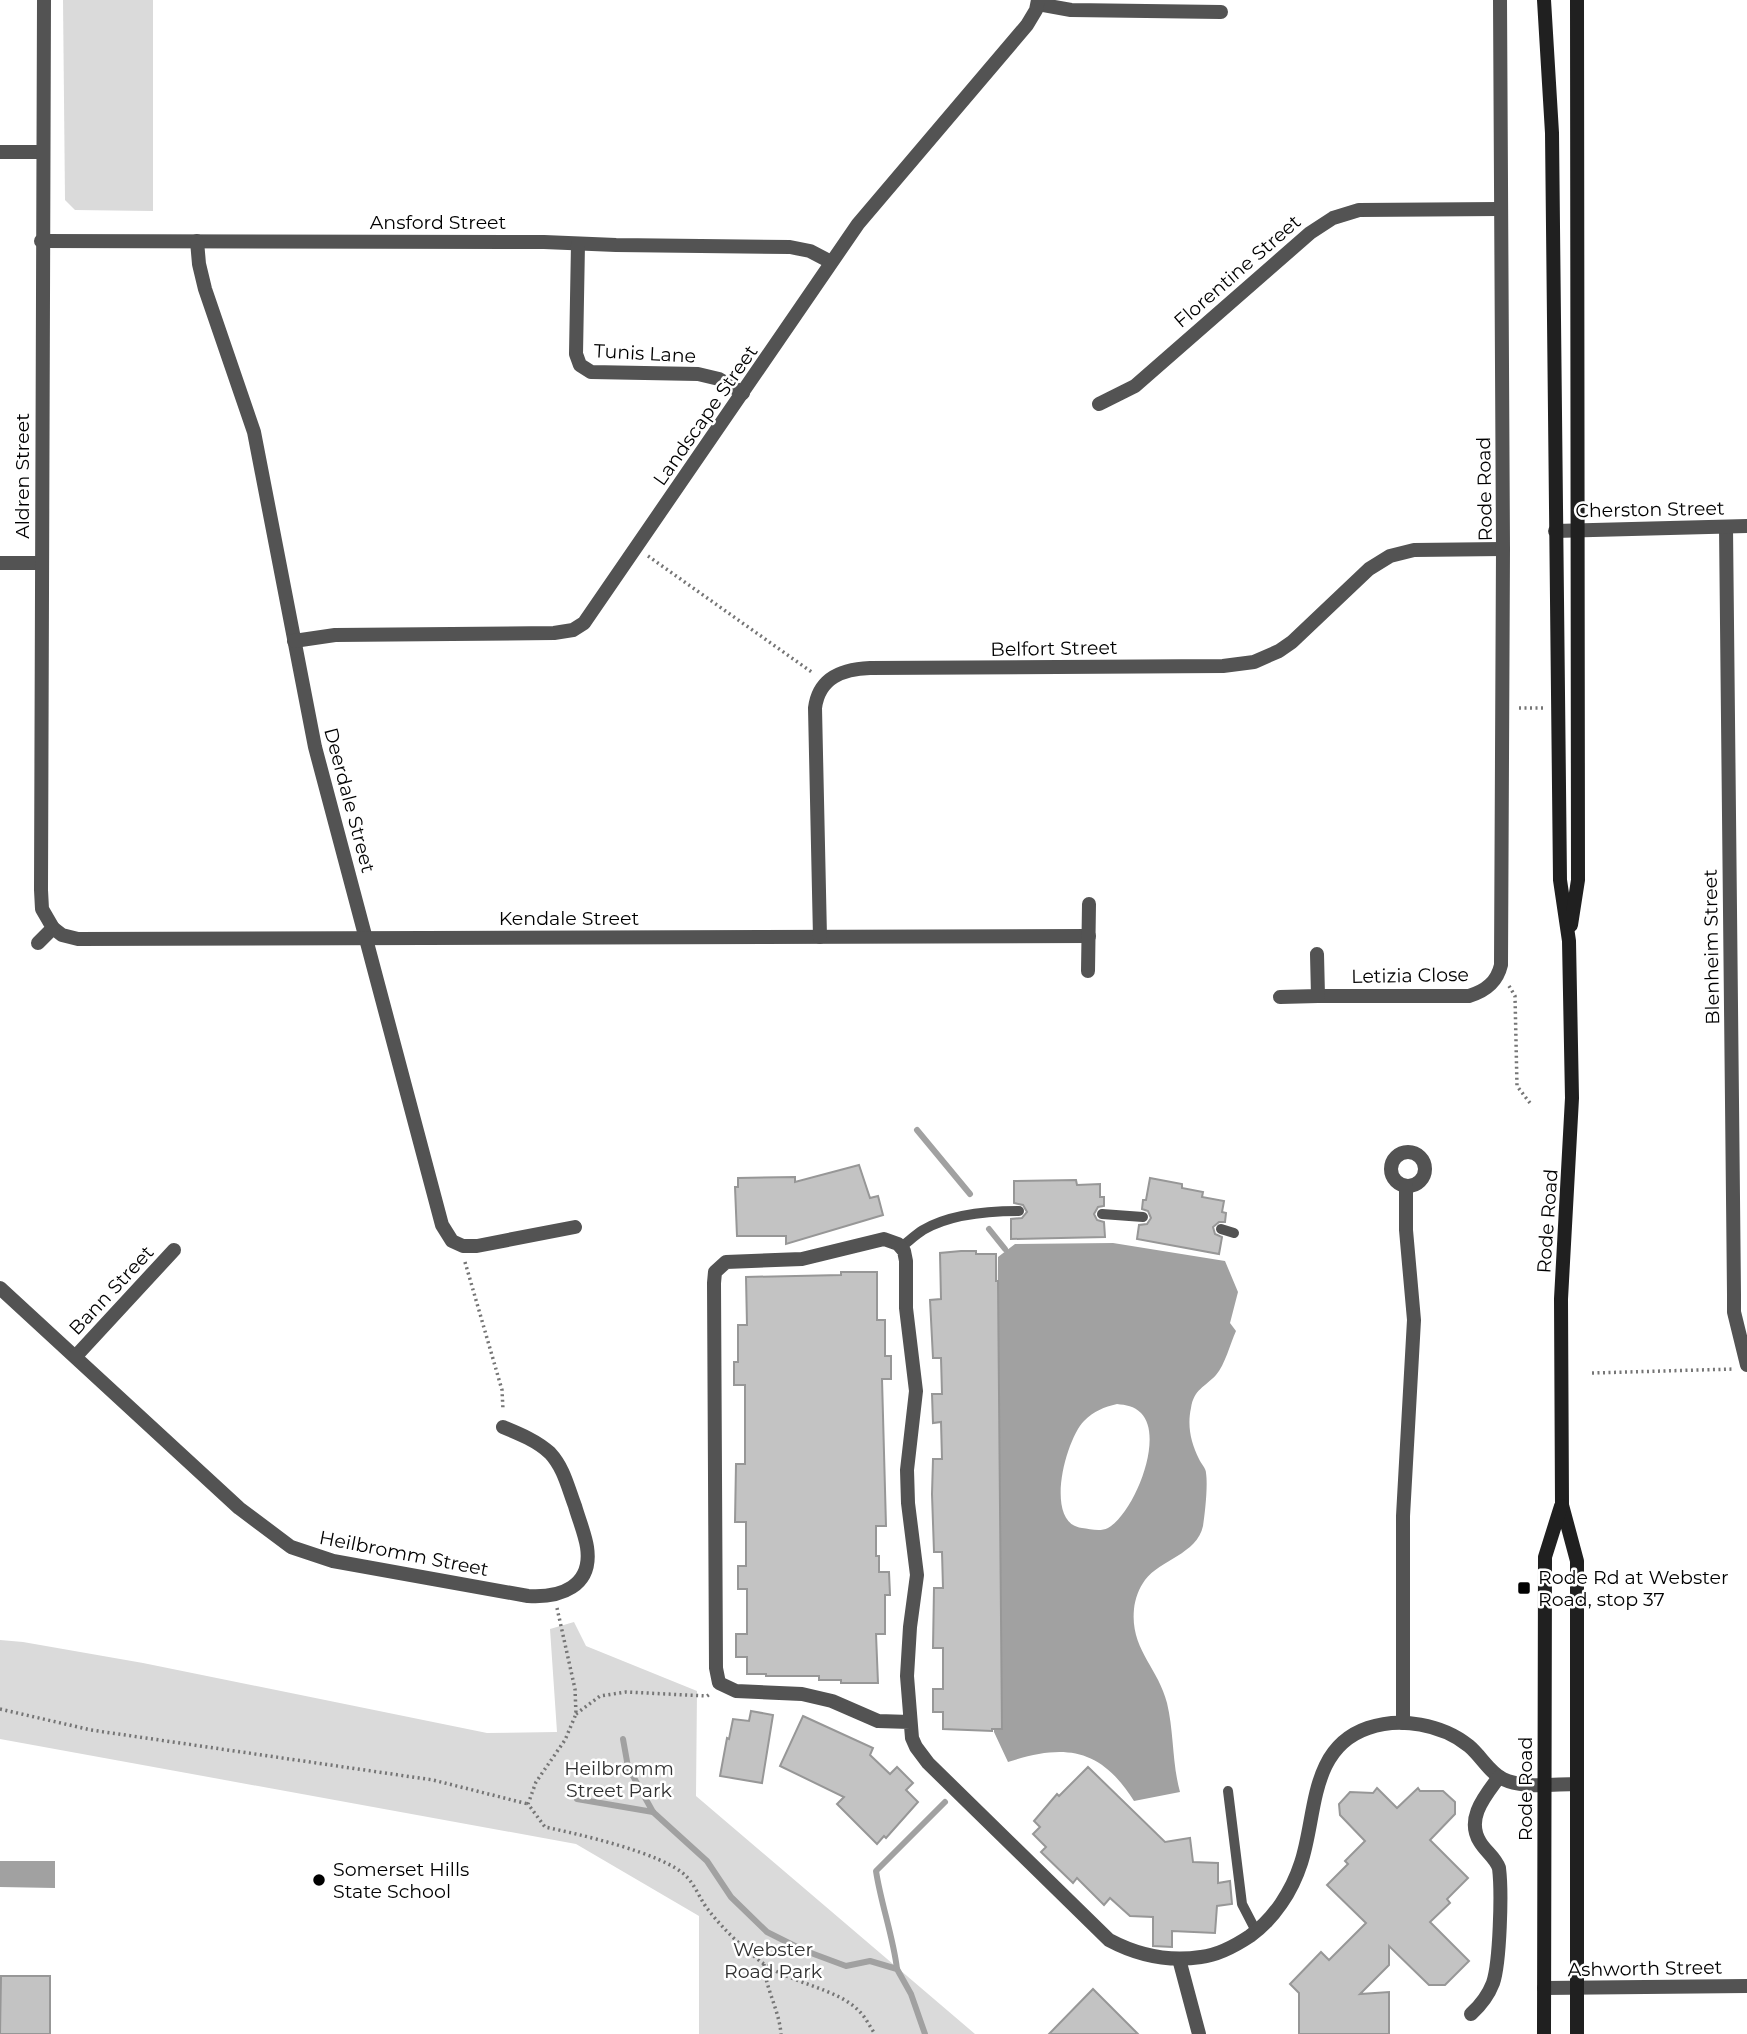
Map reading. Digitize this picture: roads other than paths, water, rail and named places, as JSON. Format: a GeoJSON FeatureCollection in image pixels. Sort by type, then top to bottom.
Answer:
{"type":"FeatureCollection","features":[{"type":"Feature","properties":{"kind":"main road","name":"Rode Road"},"geometry":{"type":"LineString","coordinates":[[1544,0],[1552,133],[1560,880],[1569,941],[1572,1098],[1562,1290],[1562,1505],[1577,1561],[1577,2034]]}},
{"type":"Feature","properties":{"kind":"main road","name":"Rode Road"},"geometry":{"type":"LineString","coordinates":[[1569,941],[1578,880],[1577,0]]}},
{"type":"Feature","properties":{"kind":"main road","name":"Rode Road"},"geometry":{"type":"LineString","coordinates":[[1544,2034],[1545,1557],[1562,1505]]}},
{"type":"Feature","properties":{"kind":"street","name":"Aldren Street"},"geometry":{"type":"LineString","coordinates":[[44,0],[41,241],[41,900],[45,917],[53,928]]}},
{"type":"Feature","properties":{"kind":"street","name":"Rode Road"},"geometry":{"type":"LineString","coordinates":[[1500,0],[1503,549],[1501,980]]}},
{"type":"Feature","properties":{"kind":"street"},"geometry":{"type":"LineString","coordinates":[[1038,2],[1071,10],[1221,12]]}},
{"type":"Feature","properties":{"kind":"street","name":"Landscape Street"},"geometry":{"type":"LineString","coordinates":[[294,641],[335,635],[554,633],[573,630],[589,616],[831,262],[888,186],[1027,25],[1038,2]]}},
{"type":"Feature","properties":{"kind":"street"},"geometry":{"type":"LineString","coordinates":[[0,152],[42,152]]}},
{"type":"Feature","properties":{"kind":"street","name":"Florentine Street"},"geometry":{"type":"LineString","coordinates":[[1099,404],[1135,386],[1310,233],[1333,218],[1372,209],[1500,209]]}},
{"type":"Feature","properties":{"kind":"street","name":"Ansford Street"},"geometry":{"type":"LineString","coordinates":[[41,241],[790,247],[810,251],[831,262]]}},
{"type":"Feature","properties":{"kind":"street","name":"Deerdale Street"},"geometry":{"type":"LineString","coordinates":[[197,241],[205,289],[254,432],[315,747],[442,1226],[452,1241],[463,1246],[485,1245],[575,1227]]}},
{"type":"Feature","properties":{"kind":"street","name":"Tunis Lane"},"geometry":{"type":"LineString","coordinates":[[578,244],[576,354],[582,368],[591,372],[698,374],[719,379],[743,393]]}},
{"type":"Feature","properties":{"kind":"street","name":"Cherston Street"},"geometry":{"type":"LineString","coordinates":[[1555,531],[1747,526]]}},
{"type":"Feature","properties":{"kind":"street","name":"Blenheim Street"},"geometry":{"type":"LineString","coordinates":[[1726,527],[1734,1303],[1741,1367]]}},
{"type":"Feature","properties":{"kind":"street","name":"Belfort Street"},"geometry":{"type":"LineString","coordinates":[[820,937],[815,708],[818,695],[826,682],[849,670],[870,668],[1223,666],[1254,662],[1269,657],[1292,642],[1369,569],[1390,556],[1414,550],[1503,549]]}},
{"type":"Feature","properties":{"kind":"street"},"geometry":{"type":"LineString","coordinates":[[0,563],[41,563]]}},
{"type":"Feature","properties":{"kind":"street"},"geometry":{"type":"LineString","coordinates":[[1088,971],[1089,904]]}},
{"type":"Feature","properties":{"kind":"street"},"geometry":{"type":"LineString","coordinates":[[38,943],[53,928]]}},
{"type":"Feature","properties":{"kind":"street","name":"Kendale Street"},"geometry":{"type":"LineString","coordinates":[[53,928],[62,935],[78,939],[1089,936]]}},
{"type":"Feature","properties":{"kind":"street"},"geometry":{"type":"LineString","coordinates":[[1317,954],[1318,996]]}},
{"type":"Feature","properties":{"kind":"street","name":"Letizia Close"},"geometry":{"type":"LineString","coordinates":[[1280,997],[1469,996],[1501,980]]}},
{"type":"Feature","properties":{"kind":"street"},"geometry":{"type":"LineString","coordinates":[[1404,1723],[1403,1516],[1414,1320],[1406,1230],[1406,1186]]}},
{"type":"Feature","properties":{"kind":"street"},"geometry":{"type":"LineString","coordinates":[[910,1722],[878,1721],[832,1701],[802,1693],[730,1690],[719,1684],[716,1668],[713,1283],[715,1272],[721,1265],[731,1261],[802,1259],[878,1239],[894,1241],[901,1247],[906,1261],[906,1308],[916,1391],[907,1470],[916,1575],[908,1648],[910,1722],[916,1747],[928,1763],[1104,1934],[1119,1945],[1141,1954],[1179,1959],[1219,1953],[1256,1931],[1268,1920],[1297,1875],[1307,1842],[1317,1787],[1326,1761],[1344,1740],[1379,1725],[1404,1723],[1448,1733],[1469,1746],[1499,1777],[1522,1784],[1577,1784]]}},
{"type":"Feature","properties":{"kind":"street","name":"Bann Street"},"geometry":{"type":"LineString","coordinates":[[76,1356],[174,1250]]}},
{"type":"Feature","properties":{"kind":"street","name":"Heilbromm Street"},"geometry":{"type":"LineString","coordinates":[[0,1288],[239,1508],[291,1547],[333,1561],[528,1596],[554,1596],[564,1593],[580,1579],[588,1559],[586,1539],[560,1466],[550,1453],[538,1444],[503,1427]]}},
{"type":"Feature","properties":{"kind":"street"},"geometry":{"type":"LineString","coordinates":[[1471,2014],[1489,1993],[1497,1964],[1499,1868],[1480,1842],[1475,1823],[1478,1807],[1499,1777]]}},
{"type":"Feature","properties":{"kind":"street"},"geometry":{"type":"LineString","coordinates":[[1179,1959],[1199,2034]]}},
{"type":"Feature","properties":{"kind":"street","name":"Ashworth Street"},"geometry":{"type":"LineString","coordinates":[[1544,1988],[1747,1986]]}},
{"type":"Feature","properties":{"kind":"lane"},"geometry":{"type":"LineString","coordinates":[[901,1247],[923,1230],[937,1224],[974,1214],[1019,1211]]}},
{"type":"Feature","properties":{"kind":"lane"},"geometry":{"type":"LineString","coordinates":[[1102,1213],[1143,1217]]}},
{"type":"Feature","properties":{"kind":"lane"},"geometry":{"type":"LineString","coordinates":[[1221,1229],[1234,1233]]}},
{"type":"Feature","properties":{"kind":"lane"},"geometry":{"type":"LineString","coordinates":[[1228,1791],[1242,1904],[1256,1931]]}},
{"type":"Feature","properties":{"kind":"waterway"},"geometry":{"type":"LineString","coordinates":[[917,1130],[970,1194]]}},
{"type":"Feature","properties":{"kind":"waterway"},"geometry":{"type":"LineString","coordinates":[[989,1229],[1005,1249]]}},
{"type":"Feature","properties":{"kind":"waterway"},"geometry":{"type":"LineString","coordinates":[[623,1739],[628,1767],[653,1812],[707,1861],[731,1897],[767,1932],[803,1950],[846,1966],[870,1961],[897,1969],[911,1994],[925,2034]]}},
{"type":"Feature","properties":{"kind":"waterway"},"geometry":{"type":"LineString","coordinates":[[577,1799],[653,1812]]}},
{"type":"Feature","properties":{"kind":"waterway"},"geometry":{"type":"LineString","coordinates":[[897,1969],[876,1871],[945,1802]]}},
{"type":"Feature","properties":{"kind":"place","name":"Rode Rd at Webster Road, stop 37"},"geometry":{"type":"Point","coordinates":[1524,1588]}},
{"type":"Feature","properties":{"kind":"place","name":"Somerset Hills State School"},"geometry":{"type":"Point","coordinates":[319,1880]}},
{"type":"Feature","properties":{"kind":"park label","name":"Heilbromm Street Park"},"geometry":{"type":"Point","coordinates":[619,1779]}},
{"type":"Feature","properties":{"kind":"park label","name":"Webster Road Park"},"geometry":{"type":"Point","coordinates":[773,1960]}}]}
